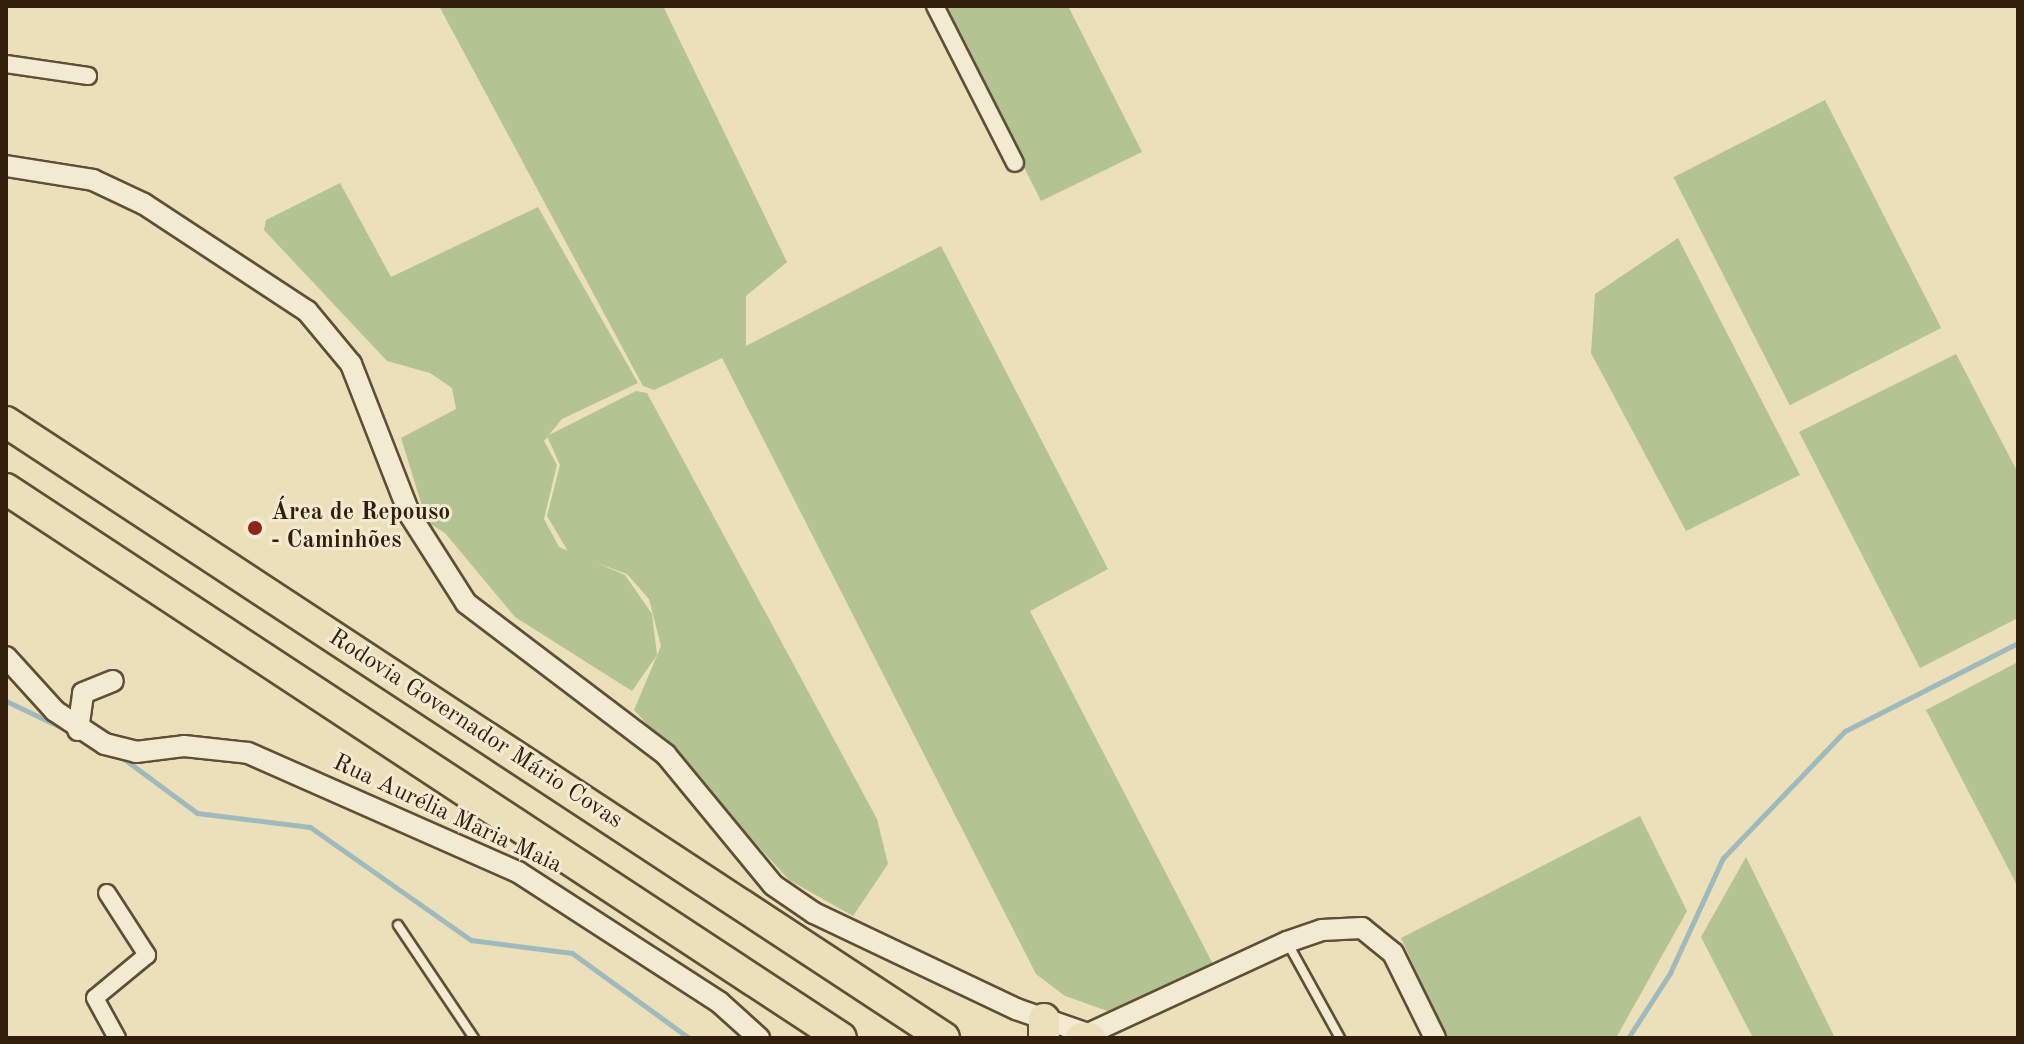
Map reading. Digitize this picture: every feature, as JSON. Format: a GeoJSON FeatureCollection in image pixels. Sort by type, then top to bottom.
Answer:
{"type":"FeatureCollection","features":[{"type":"Feature","properties":{"kind":"highway","name":"Rodovia Governador Mário Covas"},"geometry":{"type":"LineString","coordinates":[[6,422],[944,1038]]}},
{"type":"Feature","properties":{"kind":"highway"},"geometry":{"type":"LineString","coordinates":[[6,489],[841,1038]]}},
{"type":"Feature","properties":{"kind":"street"},"geometry":{"type":"LineString","coordinates":[[935,6],[1015,163]]}},
{"type":"Feature","properties":{"kind":"street"},"geometry":{"type":"LineString","coordinates":[[6,64],[88,76]]}},
{"type":"Feature","properties":{"kind":"street"},"geometry":{"type":"LineString","coordinates":[[6,166],[93,180],[218,247],[298,304],[351,364],[410,515],[466,603],[666,755],[773,885],[853,935],[1044,1029],[1086,1037],[1287,942],[1341,926],[1374,933],[1393,953],[1435,1038]]}},
{"type":"Feature","properties":{"kind":"street"},"geometry":{"type":"LineString","coordinates":[[6,657],[78,730]]}},
{"type":"Feature","properties":{"kind":"street"},"geometry":{"type":"LineString","coordinates":[[78,730],[83,693],[113,681]]}},
{"type":"Feature","properties":{"kind":"street","name":"Rua Aurélia Maria Maia"},"geometry":{"type":"LineString","coordinates":[[78,730],[122,750],[248,753],[370,805],[589,913],[759,1038]]}},
{"type":"Feature","properties":{"kind":"street"},"geometry":{"type":"LineString","coordinates":[[107,893],[147,955],[95,998],[117,1038]]}},
{"type":"Feature","properties":{"kind":"lane"},"geometry":{"type":"LineString","coordinates":[[398,925],[474,1038]]}},
{"type":"Feature","properties":{"kind":"lane"},"geometry":{"type":"LineString","coordinates":[[1287,942],[1340,1038]]}},
{"type":"Feature","properties":{"kind":"green space"},"geometry":{"type":"Polygon","coordinates":[[[439,6],[663,6],[787,262],[746,296],[746,346],[941,246],[1108,569],[1030,611],[1214,966],[1116,1014],[1065,996],[1036,974],[722,358],[654,390],[643,386],[439,6]]]}},
{"type":"Feature","properties":{"kind":"green space"},"geometry":{"type":"Polygon","coordinates":[[[943,6],[1068,6],[1142,152],[1041,201],[943,6]]]}},
{"type":"Feature","properties":{"kind":"green space"},"geometry":{"type":"Polygon","coordinates":[[[1825,100],[1941,328],[1790,405],[1674,177],[1825,100]]]}},
{"type":"Feature","properties":{"kind":"green space"},"geometry":{"type":"Polygon","coordinates":[[[340,183],[391,277],[538,207],[638,383],[562,419],[544,441],[557,465],[544,519],[559,547],[625,575],[652,614],[657,655],[632,691],[515,617],[445,533],[427,522],[401,438],[456,409],[452,388],[430,373],[387,361],[264,230],[266,220],[340,183]]]}},
{"type":"Feature","properties":{"kind":"green space"},"geometry":{"type":"Polygon","coordinates":[[[1678,238],[1800,475],[1686,531],[1591,353],[1595,294],[1678,238]]]}},
{"type":"Feature","properties":{"kind":"green space"},"geometry":{"type":"Polygon","coordinates":[[[1956,354],[2018,473],[2018,618],[1920,668],[1799,432],[1956,354]]]}},
{"type":"Feature","properties":{"kind":"green space"},"geometry":{"type":"Polygon","coordinates":[[[636,391],[647,393],[877,819],[888,864],[853,916],[789,880],[634,710],[661,646],[649,599],[627,574],[569,553],[547,516],[560,465],[547,436],[636,391]]]}},
{"type":"Feature","properties":{"kind":"green space"},"geometry":{"type":"Polygon","coordinates":[[[2018,662],[2018,887],[1926,710],[2018,662]]]}},
{"type":"Feature","properties":{"kind":"green space"},"geometry":{"type":"Polygon","coordinates":[[[1640,816],[1687,911],[1616,1038],[1446,1038],[1401,938],[1640,816]]]}},
{"type":"Feature","properties":{"kind":"green space"},"geometry":{"type":"Polygon","coordinates":[[[1746,857],[1835,1038],[1753,1038],[1701,937],[1746,857]]]}},
{"type":"Feature","properties":{"kind":"waterway"},"geometry":{"type":"LineString","coordinates":[[1628,1038],[1670,973],[1723,858],[1845,731],[2018,643]]}},
{"type":"Feature","properties":{"kind":"waterway"},"geometry":{"type":"LineString","coordinates":[[6,701],[65,729]]}},
{"type":"Feature","properties":{"kind":"waterway"},"geometry":{"type":"LineString","coordinates":[[120,756],[197,813],[310,827],[471,940],[572,953],[689,1038]]}},
{"type":"Feature","properties":{"kind":"place","name":"Área de Repouso - Caminhões"},"geometry":{"type":"Point","coordinates":[255,528]}}]}
